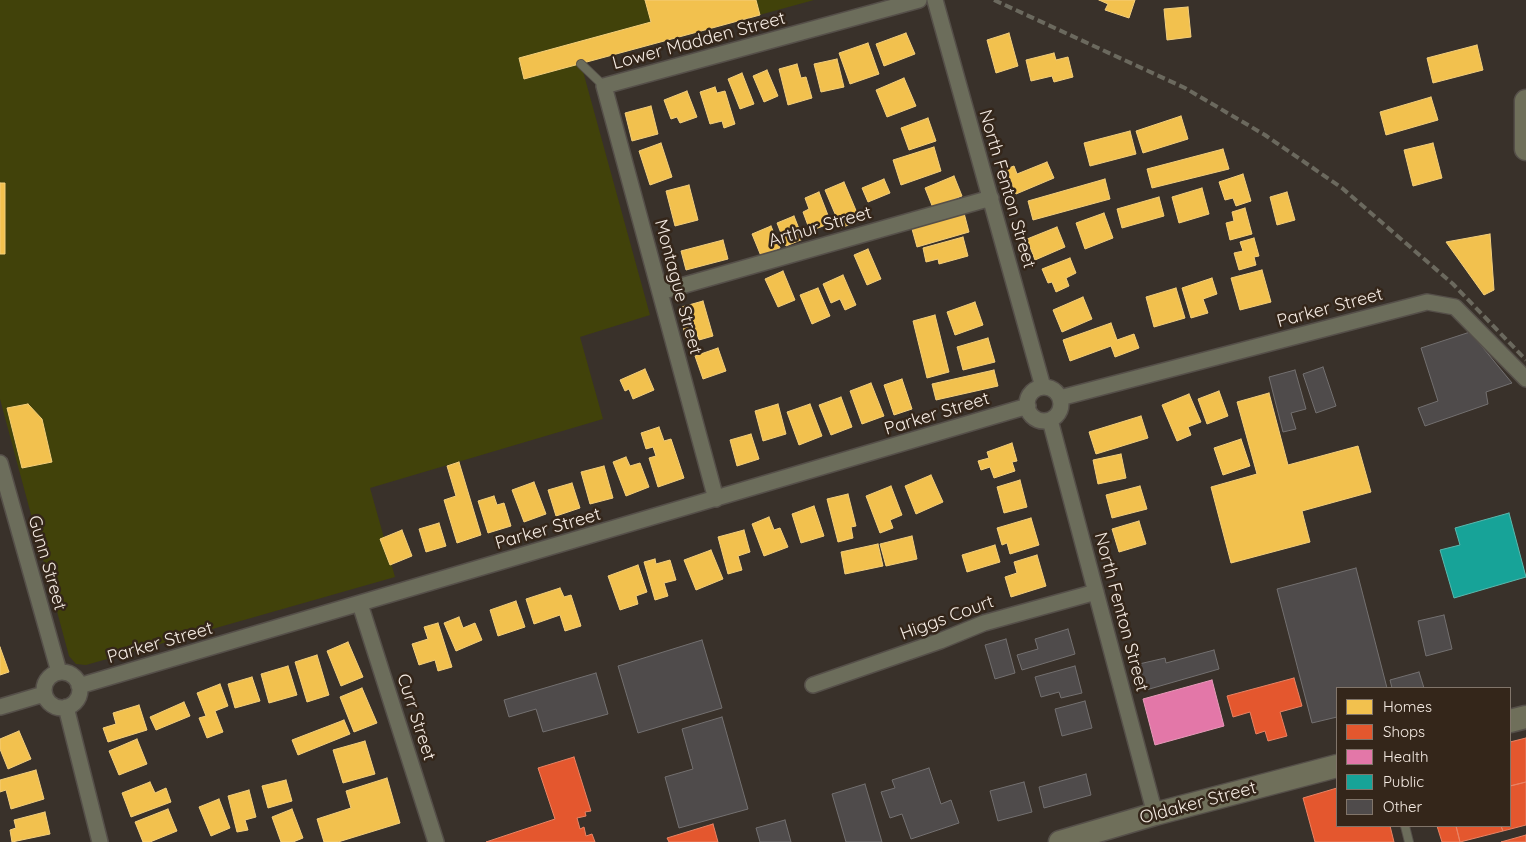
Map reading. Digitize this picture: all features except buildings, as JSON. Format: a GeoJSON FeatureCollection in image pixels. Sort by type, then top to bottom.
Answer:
{"type":"FeatureCollection","features":[{"type":"Feature","properties":{"kind":"main road"},"geometry":{"type":"LineString","coordinates":[[1526,102],[1526,148]]}},
{"type":"Feature","properties":{"kind":"main road"},"geometry":{"type":"LineString","coordinates":[[1511,721],[1526,717]]}},
{"type":"Feature","properties":{"kind":"main road","name":"Oldaker Street"},"geometry":{"type":"LineString","coordinates":[[1060,842],[1155,814],[1336,766]]}},
{"type":"Feature","properties":{"kind":"street","name":"Lower Madden Street"},"geometry":{"type":"LineString","coordinates":[[604,86],[919,0]]}},
{"type":"Feature","properties":{"kind":"street","name":"North Fenton Street"},"geometry":{"type":"LineString","coordinates":[[935,0],[1043,387]]}},
{"type":"Feature","properties":{"kind":"street","name":"Montague Street"},"geometry":{"type":"LineString","coordinates":[[604,86],[716,499]]}},
{"type":"Feature","properties":{"kind":"street","name":"Arthur Street"},"geometry":{"type":"LineString","coordinates":[[660,292],[991,198]]}},
{"type":"Feature","properties":{"kind":"street","name":"Parker Street"},"geometry":{"type":"LineString","coordinates":[[1060,398],[1427,302],[1455,307],[1526,379]]}},
{"type":"Feature","properties":{"kind":"street"},"geometry":{"type":"LineString","coordinates":[[1043,387],[1054,390],[1060,398],[1060,410],[1050,420],[1038,420],[1033,417],[1028,406],[1033,392],[1043,387]]}},
{"type":"Feature","properties":{"kind":"street","name":"Parker Street"},"geometry":{"type":"LineString","coordinates":[[79,686],[1028,406]]}},
{"type":"Feature","properties":{"kind":"street","name":"North Fenton Street"},"geometry":{"type":"LineString","coordinates":[[1050,420],[1155,814]]}},
{"type":"Feature","properties":{"kind":"street","name":"Gunn Street"},"geometry":{"type":"LineString","coordinates":[[0,464],[59,672]]}},
{"type":"Feature","properties":{"kind":"street","name":"Higgs Court"},"geometry":{"type":"LineString","coordinates":[[813,685],[940,642],[984,623],[1096,592]]}},
{"type":"Feature","properties":{"kind":"street","name":"Curr Street"},"geometry":{"type":"LineString","coordinates":[[360,604],[436,842]]}},
{"type":"Feature","properties":{"kind":"street"},"geometry":{"type":"LineString","coordinates":[[59,672],[71,674],[79,686],[77,698],[66,707],[53,706],[44,694],[45,682],[59,672]]}},
{"type":"Feature","properties":{"kind":"street"},"geometry":{"type":"LineString","coordinates":[[0,707],[44,694]]}},
{"type":"Feature","properties":{"kind":"street"},"geometry":{"type":"LineString","coordinates":[[66,707],[100,842]]}},
{"type":"Feature","properties":{"kind":"lane"},"geometry":{"type":"LineString","coordinates":[[580,64],[604,86]]}},
{"type":"Feature","properties":{"kind":"lane"},"geometry":{"type":"LineString","coordinates":[[1405,827],[1409,842]]}},
{"type":"Feature","properties":{"kind":"shaded area"},"geometry":{"type":"Polygon","coordinates":[[[0,0],[814,0],[581,64],[650,315],[580,337],[603,419],[370,488],[395,577],[86,665],[76,664],[69,656],[0,399],[0,0]]]}},
{"type":"Feature","properties":{"kind":"railway"},"geometry":{"type":"LineString","coordinates":[[994,0],[1185,88],[1265,135],[1342,188],[1453,284],[1526,360]]}}]}
